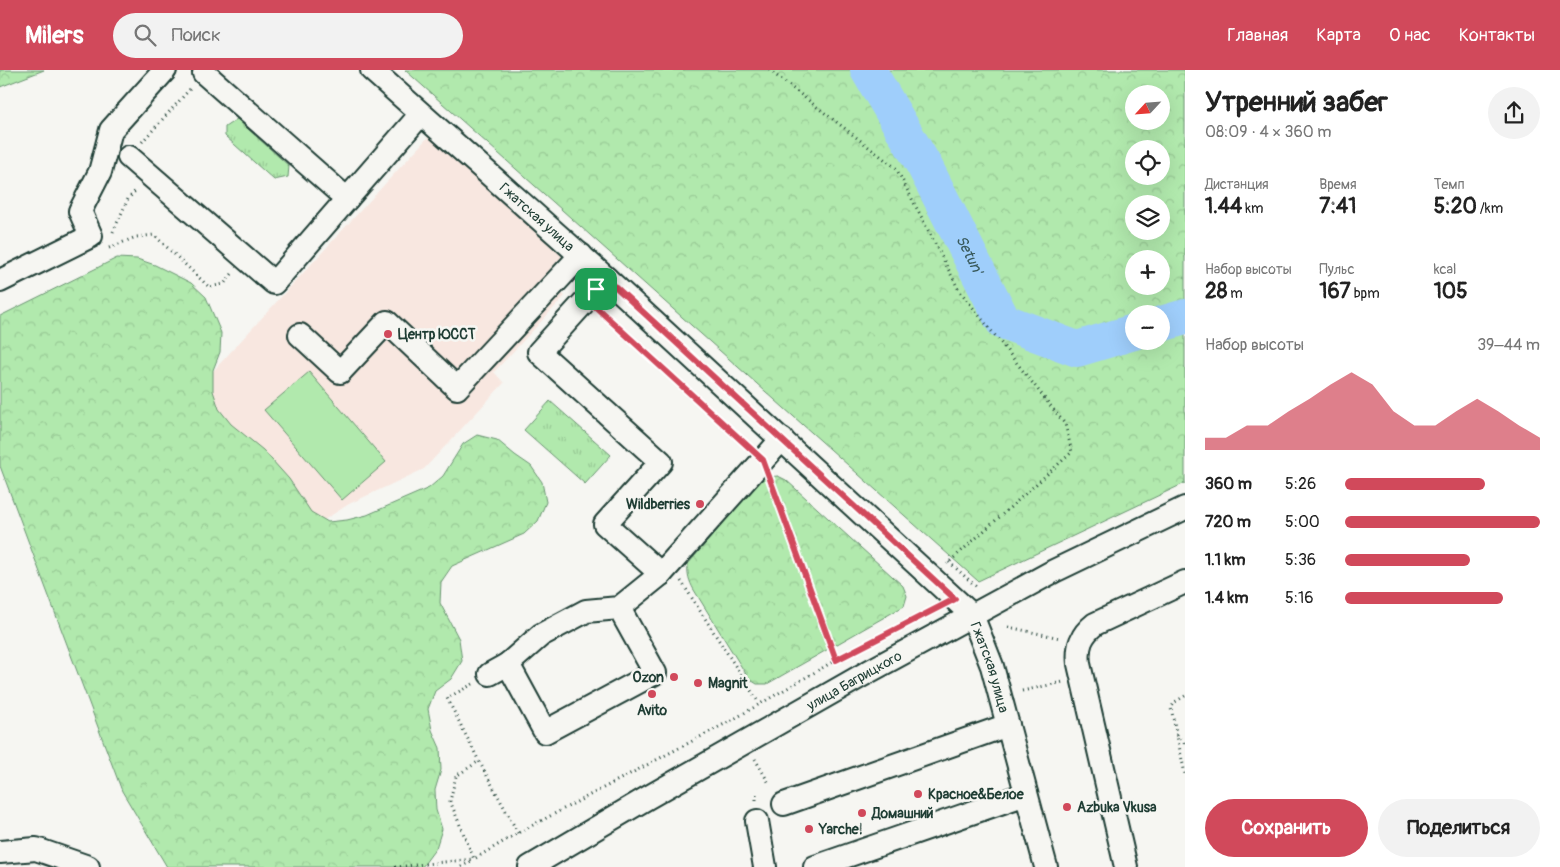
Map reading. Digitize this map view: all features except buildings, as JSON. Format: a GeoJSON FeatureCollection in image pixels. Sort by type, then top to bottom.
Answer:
{"type":"FeatureCollection","features":[{"type":"Feature","properties":{"kind":"street"},"geometry":{"type":"LineString","coordinates":[[0,281],[91,236],[80,210],[100,172],[110,130],[165,70]]}},
{"type":"Feature","properties":{"kind":"street","name":"Гжатская улица"},"geometry":{"type":"LineString","coordinates":[[372,70],[581,255],[972,615],[992,666],[1046,867]]}},
{"type":"Feature","properties":{"kind":"street"},"geometry":{"type":"LineString","coordinates":[[204,73],[347,199]]}},
{"type":"Feature","properties":{"kind":"street"},"geometry":{"type":"LineString","coordinates":[[129,157],[274,284],[421,114]]}},
{"type":"Feature","properties":{"kind":"street"},"geometry":{"type":"LineString","coordinates":[[300,335],[340,372],[387,322],[457,388],[581,255]]}},
{"type":"Feature","properties":{"kind":"street"},"geometry":{"type":"LineString","coordinates":[[606,278],[539,352],[661,462],[605,524],[665,569]]}},
{"type":"Feature","properties":{"kind":"street"},"geometry":{"type":"LineString","coordinates":[[619,608],[654,674],[545,732],[499,669],[541,636],[586,611],[619,608],[665,569],[782,439]]}},
{"type":"Feature","properties":{"kind":"street","name":"улица Багрицкого"},"geometry":{"type":"LineString","coordinates":[[530,867],[647,798],[972,615],[1054,571],[1185,508]]}},
{"type":"Feature","properties":{"kind":"street"},"geometry":{"type":"LineString","coordinates":[[1126,867],[1082,678],[1078,653],[1080,642],[1088,630],[1096,624],[1185,582]]}},
{"type":"Feature","properties":{"kind":"street"},"geometry":{"type":"LineString","coordinates":[[784,804],[1008,725]]}},
{"type":"Feature","properties":{"kind":"street"},"geometry":{"type":"LineString","coordinates":[[815,867],[1026,794]]}},
{"type":"Feature","properties":{"kind":"street"},"geometry":{"type":"LineString","coordinates":[[757,821],[765,867]]}},
{"type":"Feature","properties":{"kind":"street"},"geometry":{"type":"LineString","coordinates":[[0,852],[36,849],[88,867]]}},
{"type":"Feature","properties":{"kind":"path"},"geometry":{"type":"LineString","coordinates":[[769,70],[896,168],[959,290],[1065,424],[1072,452],[932,578]]}},
{"type":"Feature","properties":{"kind":"path"},"geometry":{"type":"LineString","coordinates":[[129,157],[204,73]]}},
{"type":"Feature","properties":{"kind":"path"},"geometry":{"type":"LineString","coordinates":[[104,250],[136,236],[154,235],[209,287],[224,284],[246,259]]}},
{"type":"Feature","properties":{"kind":"path"},"geometry":{"type":"LineString","coordinates":[[587,299],[763,460],[836,660]]}},
{"type":"Feature","properties":{"kind":"path"},"geometry":{"type":"LineString","coordinates":[[665,569],[760,702]]}},
{"type":"Feature","properties":{"kind":"path"},"geometry":{"type":"LineString","coordinates":[[461,867],[518,834],[725,723],[836,660],[955,599]]}},
{"type":"Feature","properties":{"kind":"path"},"geometry":{"type":"LineString","coordinates":[[1008,628],[1080,642]]}},
{"type":"Feature","properties":{"kind":"path"},"geometry":{"type":"LineString","coordinates":[[499,669],[447,698],[518,834]]}},
{"type":"Feature","properties":{"kind":"path"},"geometry":{"type":"LineString","coordinates":[[1022,691],[1082,678]]}},
{"type":"Feature","properties":{"kind":"path"},"geometry":{"type":"LineString","coordinates":[[1185,696],[1175,702],[1171,708],[1185,774]]}},
{"type":"Feature","properties":{"kind":"path"},"geometry":{"type":"LineString","coordinates":[[1176,733],[1185,744]]}},
{"type":"Feature","properties":{"kind":"path"},"geometry":{"type":"LineString","coordinates":[[474,859],[450,801],[456,776],[479,761]]}},
{"type":"Feature","properties":{"kind":"path"},"geometry":{"type":"LineString","coordinates":[[395,867],[474,859]]}},
{"type":"Feature","properties":{"kind":"shaded area","name":"Центр ЮССТ"},"geometry":{"type":"Polygon","coordinates":[[[429,136],[567,257],[547,278],[565,296],[494,372],[504,383],[424,469],[349,504],[243,572],[170,418],[429,136]]]}},
{"type":"Feature","properties":{"kind":"green space"},"geometry":{"type":"Polygon","coordinates":[[[0,70],[44,70],[0,87],[0,70]]]}},
{"type":"Feature","properties":{"kind":"green space"},"geometry":{"type":"Polygon","coordinates":[[[405,70],[1185,70],[1185,483],[978,581],[405,70]]]}},
{"type":"Feature","properties":{"kind":"green space"},"geometry":{"type":"Polygon","coordinates":[[[237,119],[289,166],[288,177],[274,180],[225,136],[225,127],[237,119]]]}},
{"type":"Feature","properties":{"kind":"green space"},"geometry":{"type":"Polygon","coordinates":[[[117,258],[137,259],[155,265],[191,283],[206,297],[221,333],[220,352],[213,370],[213,391],[219,409],[231,424],[263,450],[289,479],[311,512],[328,522],[367,515],[429,488],[443,476],[463,444],[477,435],[497,440],[531,466],[542,482],[546,502],[538,521],[524,534],[452,566],[441,582],[440,603],[459,639],[462,661],[451,679],[435,691],[428,709],[432,730],[440,748],[441,770],[435,790],[436,810],[442,829],[436,848],[422,867],[167,867],[122,791],[0,466],[0,316],[117,258]]]}},
{"type":"Feature","properties":{"kind":"green space"},"geometry":{"type":"Polygon","coordinates":[[[309,372],[386,462],[342,500],[264,410],[309,372]]]}},
{"type":"Feature","properties":{"kind":"green space"},"geometry":{"type":"Polygon","coordinates":[[[550,401],[611,455],[585,484],[524,430],[550,401]]]}},
{"type":"Feature","properties":{"kind":"green space"},"geometry":{"type":"Polygon","coordinates":[[[778,476],[786,480],[903,586],[907,596],[904,606],[767,684],[757,684],[749,679],[694,590],[689,577],[688,564],[759,481],[768,477],[778,476]]]}},
{"type":"Feature","properties":{"kind":"waterway","name":"Setun'"},"geometry":{"type":"LineString","coordinates":[[868,70],[925,167],[1003,321],[1077,349],[1125,335]]}},
{"type":"Feature","properties":{"kind":"waterway","name":"Setun'"},"geometry":{"type":"LineString","coordinates":[[1170,321],[1185,317]]}},
{"type":"Feature","properties":{"kind":"place","name":"Центр ЮССТ"},"geometry":{"type":"Point","coordinates":[388,334]}},
{"type":"Feature","properties":{"kind":"place","name":"Wildberries"},"geometry":{"type":"Point","coordinates":[700,504]}},
{"type":"Feature","properties":{"kind":"place","name":"Ozon"},"geometry":{"type":"Point","coordinates":[674,677]}},
{"type":"Feature","properties":{"kind":"place","name":"Magnit"},"geometry":{"type":"Point","coordinates":[698,683]}},
{"type":"Feature","properties":{"kind":"place","name":"Avito"},"geometry":{"type":"Point","coordinates":[652,694]}},
{"type":"Feature","properties":{"kind":"place","name":"Красное&Белое"},"geometry":{"type":"Point","coordinates":[918,794]}},
{"type":"Feature","properties":{"kind":"place","name":"Azbuka Vkusa"},"geometry":{"type":"Point","coordinates":[1067,807]}},
{"type":"Feature","properties":{"kind":"place","name":"Домашний"},"geometry":{"type":"Point","coordinates":[862,813]}},
{"type":"Feature","properties":{"kind":"place","name":"Yarche!"},"geometry":{"type":"Point","coordinates":[809,829]}},
{"type":"Feature","properties":{"kind":"route"},"geometry":{"type":"LineString","coordinates":[[606,278],[955,599],[836,660],[763,460],[587,299],[596,289],[606,278]]}}]}
